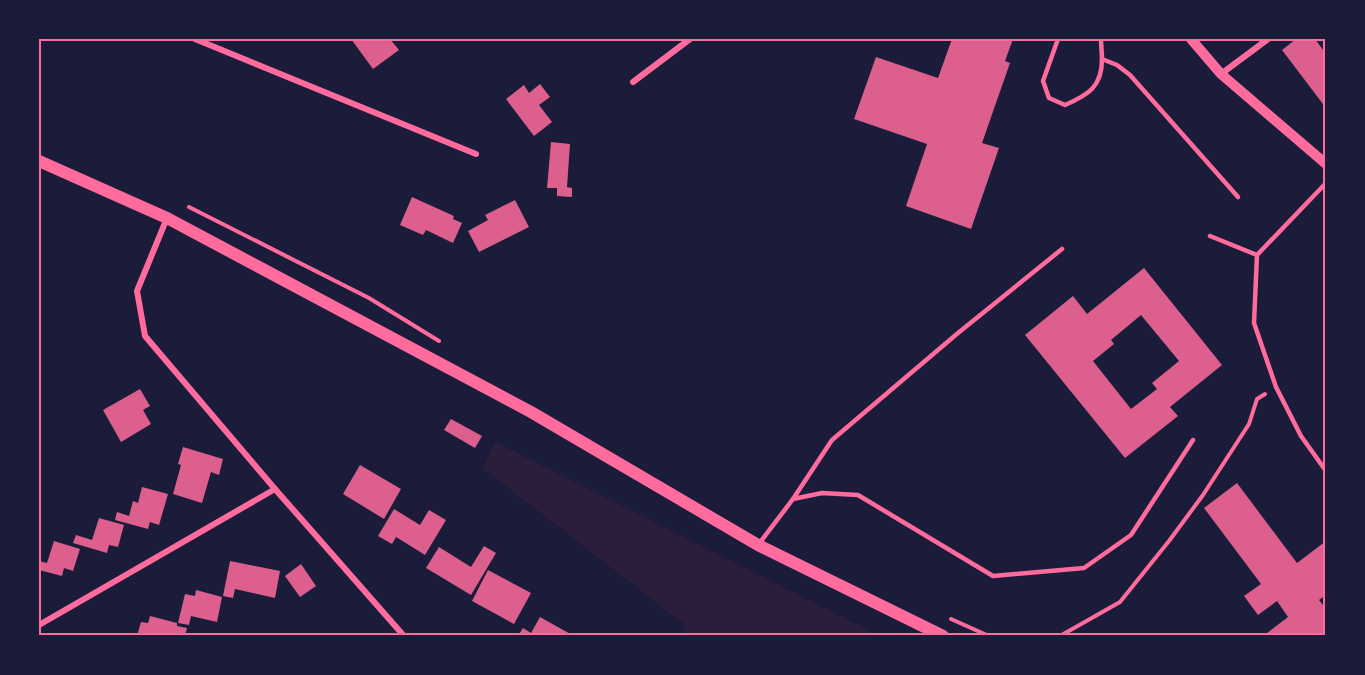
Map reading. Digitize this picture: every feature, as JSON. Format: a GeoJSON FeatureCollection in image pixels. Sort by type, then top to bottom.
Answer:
{"type":"FeatureCollection","features":[{"type":"Feature","properties":{"kind":"main road"},"geometry":{"type":"LineString","coordinates":[[39,161],[167,218],[531,412],[758,545],[943,636]]}},
{"type":"Feature","properties":{"kind":"street"},"geometry":{"type":"LineString","coordinates":[[195,39],[476,154]]}},
{"type":"Feature","properties":{"kind":"street"},"geometry":{"type":"LineString","coordinates":[[633,82],[682,41],[690,39]]}},
{"type":"Feature","properties":{"kind":"street"},"geometry":{"type":"LineString","coordinates":[[1191,39],[1221,74],[1326,164]]}},
{"type":"Feature","properties":{"kind":"street"},"geometry":{"type":"LineString","coordinates":[[1221,74],[1268,39]]}},
{"type":"Feature","properties":{"kind":"street"},"geometry":{"type":"LineString","coordinates":[[167,218],[137,291],[145,336],[404,636]]}},
{"type":"Feature","properties":{"kind":"street"},"geometry":{"type":"LineString","coordinates":[[39,625],[275,489]]}},
{"type":"Feature","properties":{"kind":"lane"},"geometry":{"type":"LineString","coordinates":[[1058,39],[1043,81],[1049,98],[1065,105],[1084,97],[1094,89],[1101,72],[1101,39]]}},
{"type":"Feature","properties":{"kind":"lane"},"geometry":{"type":"LineString","coordinates":[[1102,58],[1117,65],[1130,75],[1238,197]]}},
{"type":"Feature","properties":{"kind":"lane"},"geometry":{"type":"LineString","coordinates":[[1326,183],[1257,255],[1254,323],[1276,387],[1301,436],[1326,471]]}},
{"type":"Feature","properties":{"kind":"lane"},"geometry":{"type":"LineString","coordinates":[[1210,236],[1257,255]]}},
{"type":"Feature","properties":{"kind":"lane"},"geometry":{"type":"LineString","coordinates":[[758,545],[793,499],[832,440],[958,333],[1062,249]]}},
{"type":"Feature","properties":{"kind":"lane"},"geometry":{"type":"LineString","coordinates":[[793,499],[822,493],[858,495],[993,576],[1084,568],[1131,535],[1193,440]]}},
{"type":"Feature","properties":{"kind":"path"},"geometry":{"type":"LineString","coordinates":[[1060,636],[1120,602],[1203,495],[1249,424],[1257,399],[1276,387]]}},
{"type":"Feature","properties":{"kind":"shaded area"},"geometry":{"type":"Polygon","coordinates":[[[495,442],[880,636],[681,636],[685,625],[483,468],[495,442]]]}},
{"type":"Feature","properties":{"kind":"building"},"geometry":{"type":"Polygon","coordinates":[[[351,39],[390,39],[399,50],[373,69],[351,39]]]}},
{"type":"Feature","properties":{"kind":"building"},"geometry":{"type":"Polygon","coordinates":[[[952,39],[1013,39],[1005,61],[1010,63],[982,143],[999,148],[971,229],[906,206],[927,144],[854,119],[876,57],[938,78],[952,39]]]}},
{"type":"Feature","properties":{"kind":"building"},"geometry":{"type":"Polygon","coordinates":[[[1296,39],[1315,39],[1326,54],[1326,108],[1282,50],[1296,39]]]}},
{"type":"Feature","properties":{"kind":"building"},"geometry":{"type":"Polygon","coordinates":[[[540,84],[550,97],[539,105],[552,122],[534,136],[506,99],[524,85],[529,93],[540,84]]]}},
{"type":"Feature","properties":{"kind":"building"},"geometry":{"type":"Polygon","coordinates":[[[551,142],[570,144],[567,187],[572,188],[572,197],[557,196],[557,188],[547,188],[551,142]]]}},
{"type":"Feature","properties":{"kind":"building"},"geometry":{"type":"Polygon","coordinates":[[[412,197],[454,216],[453,219],[462,223],[453,243],[426,230],[423,235],[400,225],[412,197]]]}},
{"type":"Feature","properties":{"kind":"building"},"geometry":{"type":"Polygon","coordinates":[[[515,200],[529,227],[479,252],[468,231],[488,220],[485,215],[515,200]]]}},
{"type":"Feature","properties":{"kind":"building"},"geometry":{"type":"Polygon","coordinates":[[[1144,268],[1222,365],[1170,407],[1178,416],[1125,458],[1025,335],[1073,296],[1087,314],[1144,268]],[[1141,315],[1111,340],[1114,344],[1093,361],[1131,409],[1157,389],[1152,383],[1179,361],[1141,315]]]}},
{"type":"Feature","properties":{"kind":"building"},"geometry":{"type":"Polygon","coordinates":[[[140,389],[150,406],[143,410],[151,424],[121,442],[103,410],[140,389]]]}},
{"type":"Feature","properties":{"kind":"building"},"geometry":{"type":"Polygon","coordinates":[[[451,419],[482,436],[475,448],[444,430],[451,419]]]}},
{"type":"Feature","properties":{"kind":"building"},"geometry":{"type":"Polygon","coordinates":[[[183,447],[223,459],[219,475],[211,472],[202,503],[173,494],[183,447]]]}},
{"type":"Feature","properties":{"kind":"building"},"geometry":{"type":"Polygon","coordinates":[[[360,465],[401,489],[384,519],[343,494],[360,465]]]}},
{"type":"Feature","properties":{"kind":"building"},"geometry":{"type":"Polygon","coordinates":[[[1237,483],[1297,563],[1326,541],[1326,595],[1319,600],[1326,609],[1326,636],[1263,636],[1288,617],[1277,601],[1258,615],[1244,596],[1261,584],[1204,508],[1237,483]]]}},
{"type":"Feature","properties":{"kind":"building"},"geometry":{"type":"Polygon","coordinates":[[[142,487],[168,494],[159,525],[150,522],[148,529],[115,520],[117,512],[129,516],[133,501],[138,503],[142,487]]]}},
{"type":"Feature","properties":{"kind":"building"},"geometry":{"type":"Polygon","coordinates":[[[394,509],[420,525],[429,510],[446,520],[425,555],[396,537],[392,544],[378,536],[394,509]]]}},
{"type":"Feature","properties":{"kind":"building"},"geometry":{"type":"Polygon","coordinates":[[[99,518],[124,525],[118,547],[109,545],[107,553],[73,543],[76,535],[92,540],[99,518]]]}},
{"type":"Feature","properties":{"kind":"building"},"geometry":{"type":"Polygon","coordinates":[[[54,541],[80,549],[73,571],[64,568],[62,576],[39,570],[39,561],[47,563],[54,541]]]}},
{"type":"Feature","properties":{"kind":"building"},"geometry":{"type":"Polygon","coordinates":[[[484,546],[496,553],[471,595],[426,568],[439,547],[471,567],[484,546]]]}},
{"type":"Feature","properties":{"kind":"building"},"geometry":{"type":"Polygon","coordinates":[[[230,561],[280,571],[275,598],[235,589],[233,598],[223,596],[230,561]]]}},
{"type":"Feature","properties":{"kind":"building"},"geometry":{"type":"Polygon","coordinates":[[[301,564],[316,586],[300,597],[285,576],[301,564]]]}},
{"type":"Feature","properties":{"kind":"building"},"geometry":{"type":"Polygon","coordinates":[[[488,570],[531,593],[514,624],[472,601],[488,570]]]}},
{"type":"Feature","properties":{"kind":"building"},"geometry":{"type":"Polygon","coordinates":[[[196,590],[222,597],[217,622],[191,616],[189,625],[178,623],[185,594],[195,596],[196,590]]]}},
{"type":"Feature","properties":{"kind":"building"},"geometry":{"type":"Polygon","coordinates":[[[150,616],[187,628],[185,636],[137,636],[141,622],[148,623],[150,616]]]}},
{"type":"Feature","properties":{"kind":"building"},"geometry":{"type":"Polygon","coordinates":[[[540,617],[574,636],[518,636],[523,628],[531,633],[540,617]]]}}]}
